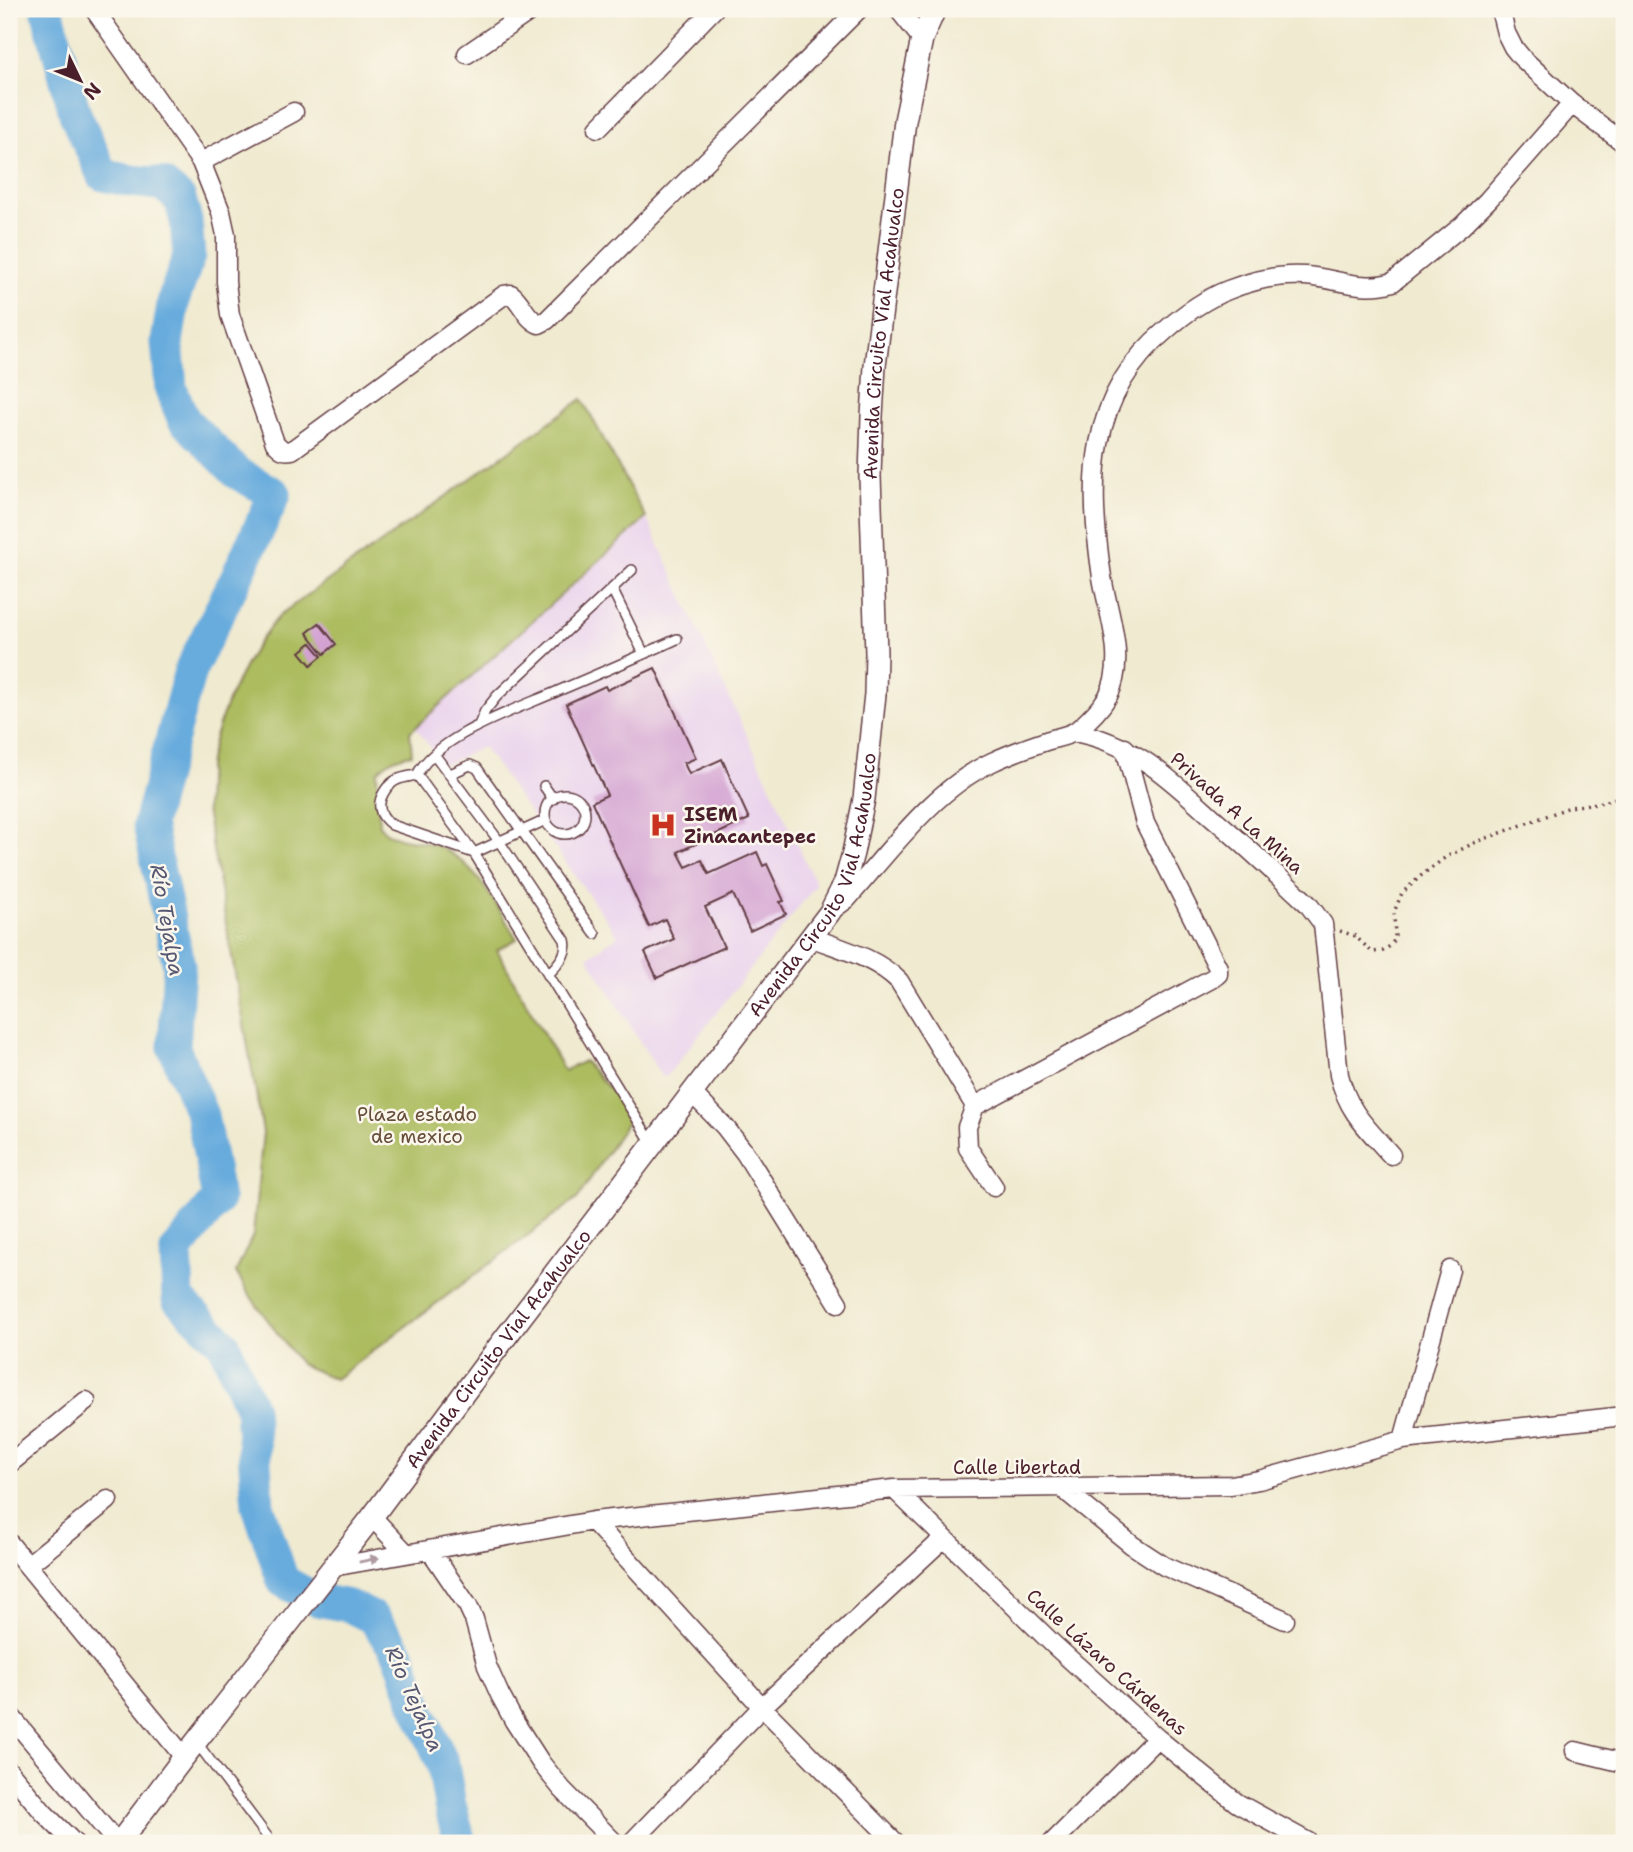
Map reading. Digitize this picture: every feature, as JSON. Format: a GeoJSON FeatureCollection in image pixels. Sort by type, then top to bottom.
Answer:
{"type":"FeatureCollection","features":[{"type":"Feature","properties":{"kind":"street"},"geometry":{"type":"LineString","coordinates":[[467,54],[533,9]]}},
{"type":"Feature","properties":{"kind":"street"},"geometry":{"type":"LineString","coordinates":[[597,128],[713,9]]}},
{"type":"Feature","properties":{"kind":"street"},"geometry":{"type":"LineString","coordinates":[[103,12],[201,162],[221,212],[226,235],[226,282],[230,315],[275,443],[281,450],[286,451],[292,450],[504,295],[511,294],[517,299],[531,320],[539,324],[547,320],[859,9]]}},
{"type":"Feature","properties":{"kind":"street"},"geometry":{"type":"LineString","coordinates":[[898,9],[922,39]]}},
{"type":"Feature","properties":{"kind":"street","name":"Avenida Circuito Vial Acahualco"},"geometry":{"type":"LineString","coordinates":[[118,1843],[372,1517],[830,912],[845,881],[864,799],[875,694],[876,613],[870,476],[872,416],[884,289],[905,121],[922,39],[935,9]]}},
{"type":"Feature","properties":{"kind":"street"},"geometry":{"type":"LineString","coordinates":[[1500,9],[1513,47],[1534,70],[1572,104],[1624,142]]}},
{"type":"Feature","properties":{"kind":"street"},"geometry":{"type":"LineString","coordinates":[[830,912],[847,899],[922,814],[966,776],[991,762],[1074,732],[1106,698],[1117,668],[1094,514],[1097,450],[1105,418],[1117,388],[1150,343],[1199,304],[1227,290],[1279,276],[1305,276],[1369,287],[1393,282],[1462,226],[1572,104]]}},
{"type":"Feature","properties":{"kind":"street"},"geometry":{"type":"LineString","coordinates":[[201,162],[294,112]]}},
{"type":"Feature","properties":{"kind":"street","name":"Privada A La Mina"},"geometry":{"type":"LineString","coordinates":[[1074,732],[1125,748],[1159,769],[1308,904],[1323,924]]}},
{"type":"Feature","properties":{"kind":"street"},"geometry":{"type":"LineString","coordinates":[[994,1186],[968,1148],[967,1127],[975,1106],[1218,974],[1218,968],[1145,822],[1125,748]]}},
{"type":"Feature","properties":{"kind":"street"},"geometry":{"type":"LineString","coordinates":[[1323,924],[1343,1092],[1357,1117],[1391,1156]]}},
{"type":"Feature","properties":{"kind":"street"},"geometry":{"type":"LineString","coordinates":[[810,937],[878,964],[899,981],[975,1106]]}},
{"type":"Feature","properties":{"kind":"street"},"geometry":{"type":"LineString","coordinates":[[692,1094],[746,1153],[838,1303]]}},
{"type":"Feature","properties":{"kind":"street"},"geometry":{"type":"LineString","coordinates":[[1403,1440],[1450,1269]]}},
{"type":"Feature","properties":{"kind":"street"},"geometry":{"type":"LineString","coordinates":[[9,1464],[86,1401]]}},
{"type":"Feature","properties":{"kind":"street","name":"Calle Libertad"},"geometry":{"type":"LineString","coordinates":[[326,1574],[407,1553],[593,1521],[894,1489],[1231,1485],[1259,1480],[1403,1440],[1624,1416]]}},
{"type":"Feature","properties":{"kind":"street"},"geometry":{"type":"LineString","coordinates":[[1062,1488],[1147,1556],[1285,1620]]}},
{"type":"Feature","properties":{"kind":"street","name":"Calle Lázaro Cárdenas"},"geometry":{"type":"LineString","coordinates":[[894,1489],[1053,1644],[1157,1738],[1237,1803],[1310,1843]]}},
{"type":"Feature","properties":{"kind":"street"},"geometry":{"type":"LineString","coordinates":[[27,1565],[108,1500]]}},
{"type":"Feature","properties":{"kind":"street"},"geometry":{"type":"LineString","coordinates":[[372,1517],[407,1553]]}},
{"type":"Feature","properties":{"kind":"street"},"geometry":{"type":"LineString","coordinates":[[593,1521],[762,1707],[896,1843]]}},
{"type":"Feature","properties":{"kind":"street"},"geometry":{"type":"LineString","coordinates":[[631,1843],[762,1707],[944,1538]]}},
{"type":"Feature","properties":{"kind":"street"},"geometry":{"type":"LineString","coordinates":[[9,1543],[190,1749]]}},
{"type":"Feature","properties":{"kind":"street"},"geometry":{"type":"LineString","coordinates":[[430,1550],[468,1606],[487,1665],[514,1721],[541,1763],[562,1789],[615,1843]]}},
{"type":"Feature","properties":{"kind":"street"},"geometry":{"type":"LineString","coordinates":[[9,1714],[118,1843]]}},
{"type":"Feature","properties":{"kind":"street"},"geometry":{"type":"LineString","coordinates":[[1052,1843],[1157,1738]]}},
{"type":"Feature","properties":{"kind":"street"},"geometry":{"type":"LineString","coordinates":[[1575,1751],[1624,1763]]}},
{"type":"Feature","properties":{"kind":"street"},"geometry":{"type":"LineString","coordinates":[[9,1771],[43,1812],[74,1843]]}},
{"type":"Feature","properties":{"kind":"lane"},"geometry":{"type":"LineString","coordinates":[[479,724],[497,696],[632,570]]}},
{"type":"Feature","properties":{"kind":"lane"},"geometry":{"type":"LineString","coordinates":[[612,589],[644,654]]}},
{"type":"Feature","properties":{"kind":"lane"},"geometry":{"type":"LineString","coordinates":[[417,775],[421,766],[433,754],[479,724],[677,639]]}},
{"type":"Feature","properties":{"kind":"lane"},"geometry":{"type":"LineString","coordinates":[[433,754],[499,841],[565,940],[567,946],[564,956],[548,975]]}},
{"type":"Feature","properties":{"kind":"lane"},"geometry":{"type":"LineString","coordinates":[[450,774],[470,765],[477,768],[594,934]]}},
{"type":"Feature","properties":{"kind":"lane"},"geometry":{"type":"LineString","coordinates":[[417,775],[399,779],[385,791],[380,806],[381,812],[384,819],[392,825],[474,853],[546,820]]}},
{"type":"Feature","properties":{"kind":"lane"},"geometry":{"type":"LineString","coordinates":[[417,775],[474,853],[653,1145]]}},
{"type":"Feature","properties":{"kind":"lane"},"geometry":{"type":"LineString","coordinates":[[544,786],[553,799]]}},
{"type":"Feature","properties":{"kind":"lane"},"geometry":{"type":"LineString","coordinates":[[560,795],[573,796],[579,800],[585,812],[577,830],[565,834],[554,830],[546,820],[546,808],[553,799],[560,795]]}},
{"type":"Feature","properties":{"kind":"lane"},"geometry":{"type":"LineString","coordinates":[[190,1749],[272,1843]]}},
{"type":"Feature","properties":{"kind":"path"},"geometry":{"type":"LineString","coordinates":[[1323,924],[1355,936],[1371,952],[1383,951],[1395,939],[1394,912],[1402,894],[1446,857],[1474,843],[1570,807],[1604,802],[1624,795]]}},
{"type":"Feature","properties":{"kind":"shaded area","name":"ISEM Zinacantepec"},"geometry":{"type":"Polygon","coordinates":[[[647,519],[816,885],[665,1077],[661,1076],[588,957],[618,936],[483,747],[444,765],[416,728],[647,519]]]}},
{"type":"Feature","properties":{"kind":"green space","name":"Plaza estado de mexico"},"geometry":{"type":"Polygon","coordinates":[[[582,399],[646,518],[410,732],[412,754],[393,760],[377,772],[379,826],[394,836],[440,847],[453,854],[475,875],[517,939],[497,950],[564,1071],[584,1061],[632,1114],[578,1198],[335,1379],[300,1364],[248,1293],[236,1272],[253,1235],[263,1132],[206,810],[210,755],[229,699],[247,662],[281,614],[582,399]]]}},
{"type":"Feature","properties":{"kind":"building"},"geometry":{"type":"Polygon","coordinates":[[[319,623],[336,644],[324,654],[307,633],[319,623]]]}},
{"type":"Feature","properties":{"kind":"building"},"geometry":{"type":"Polygon","coordinates":[[[311,643],[322,656],[311,665],[300,652],[311,643]]]}},
{"type":"Feature","properties":{"kind":"building"},"geometry":{"type":"Polygon","coordinates":[[[655,668],[696,758],[684,763],[689,774],[722,759],[749,819],[678,852],[686,867],[702,860],[709,874],[757,852],[763,866],[767,864],[784,901],[780,902],[786,914],[750,931],[733,894],[705,907],[724,947],[657,978],[645,952],[674,939],[665,919],[649,927],[592,802],[607,795],[566,704],[605,686],[607,690],[655,668]]]}},
{"type":"Feature","properties":{"kind":"waterway","name":"Río Tejalpa"},"geometry":{"type":"LineString","coordinates":[[47,9],[75,114],[103,175],[162,184],[180,199],[186,221],[189,256],[174,298],[167,342],[171,389],[184,420],[237,473],[275,494],[190,671],[149,824],[179,966],[174,1048],[202,1115],[218,1199],[176,1251],[178,1299],[224,1344],[251,1409],[258,1506],[283,1581],[317,1600],[349,1606],[373,1618],[399,1654],[416,1703],[443,1764],[460,1843]]}},
{"type":"Feature","properties":{"kind":"place","name":"ISEM Zinacantepec"},"geometry":{"type":"Point","coordinates":[663,825]}}]}
